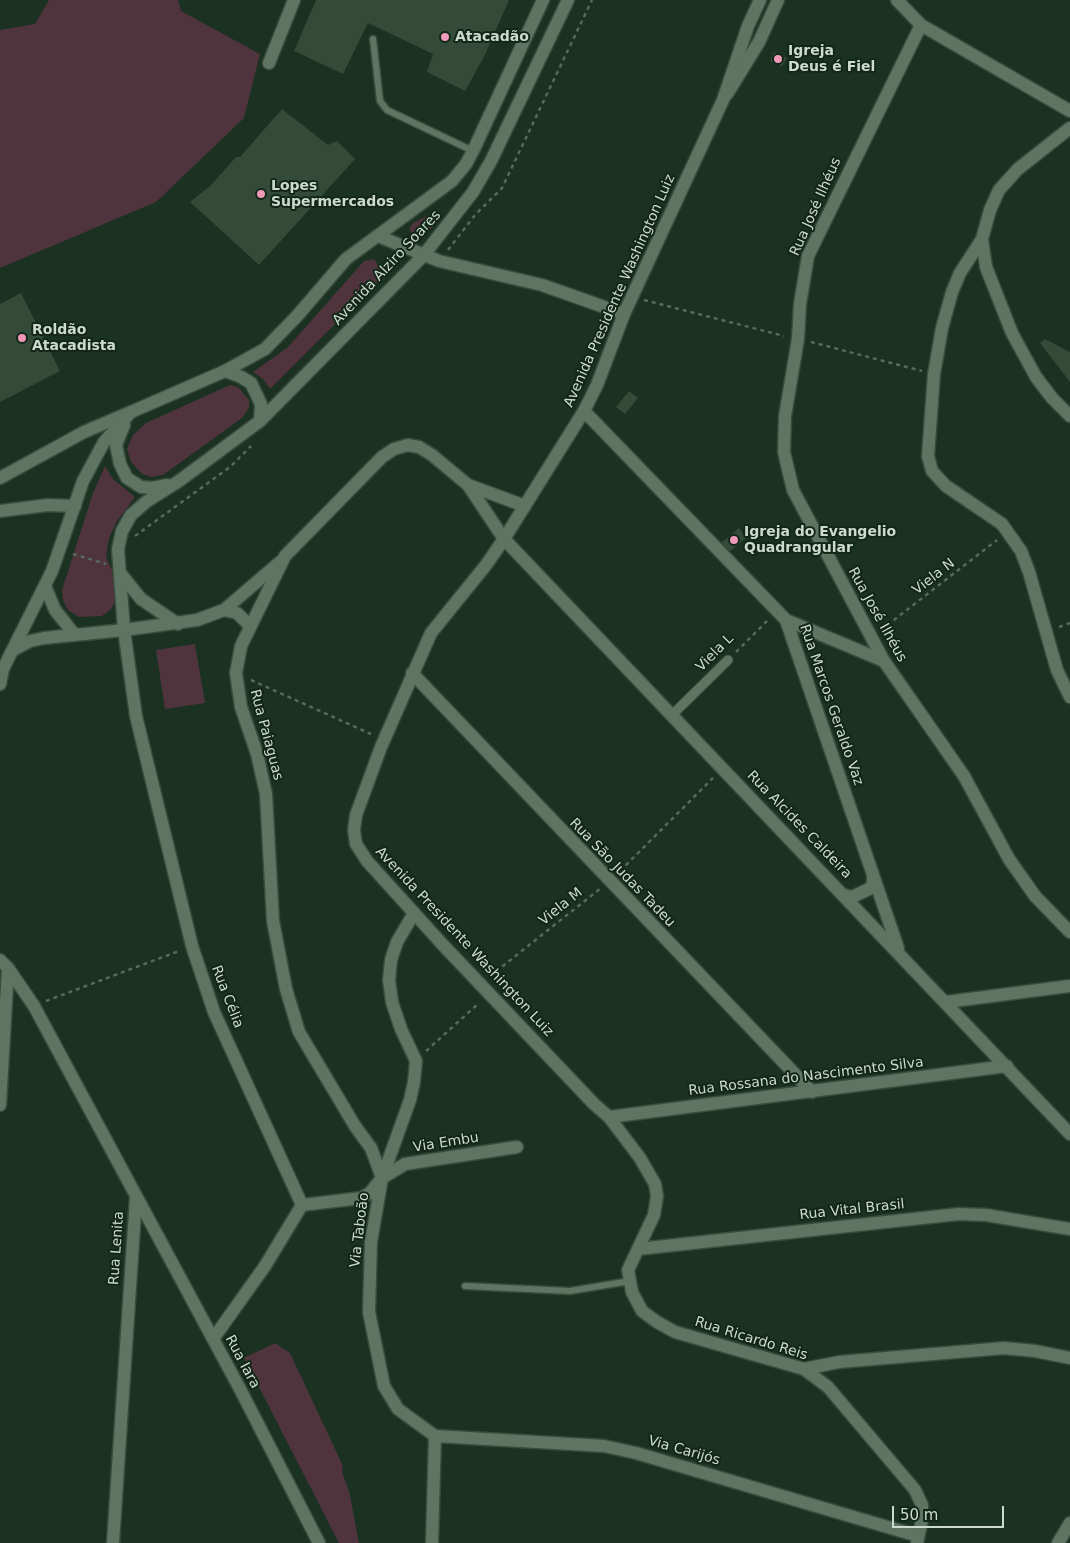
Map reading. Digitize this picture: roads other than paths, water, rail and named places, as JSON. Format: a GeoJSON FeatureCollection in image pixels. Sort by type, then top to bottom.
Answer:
{"type":"FeatureCollection","features":[{"type":"Feature","properties":{"kind":"street"},"geometry":{"type":"LineString","coordinates":[[269,63],[294,0]]}},
{"type":"Feature","properties":{"kind":"street","name":"Avenida Alziro Soares"},"geometry":{"type":"LineString","coordinates":[[45,586],[96,455],[131,412],[224,372],[265,349],[297,316],[346,259],[442,190],[466,164],[543,0]]}},
{"type":"Feature","properties":{"kind":"street","name":"Avenida Alziro Soares"},"geometry":{"type":"LineString","coordinates":[[121,574],[118,549],[122,531],[131,515],[146,502],[179,481],[260,421],[423,256],[451,223],[478,184],[568,0]]}},
{"type":"Feature","properties":{"kind":"street","name":"Avenida Presidente Washington Luiz"},"geometry":{"type":"LineString","coordinates":[[655,1184],[640,1158],[609,1117],[594,1104],[488,992],[368,861],[356,844],[354,830],[356,815],[384,740],[431,633],[486,565],[584,411],[597,385],[624,314],[723,100],[748,26],[760,0]]}},
{"type":"Feature","properties":{"kind":"street"},"geometry":{"type":"LineString","coordinates":[[723,100],[759,42],[778,0]]}},
{"type":"Feature","properties":{"kind":"street"},"geometry":{"type":"LineString","coordinates":[[897,0],[920,24],[1070,111]]}},
{"type":"Feature","properties":{"kind":"street","name":"Rua José Ilhéus"},"geometry":{"type":"LineString","coordinates":[[920,24],[808,256],[800,304],[798,339],[785,416],[784,452],[793,490],[884,661],[964,776],[1009,859],[1035,896],[1070,932]]}},
{"type":"Feature","properties":{"kind":"street"},"geometry":{"type":"LineString","coordinates":[[1070,128],[1018,169],[999,190],[990,210],[982,239],[958,279],[942,328],[934,374],[928,456],[932,471],[946,486],[1002,524],[1021,551],[1029,572],[1057,670],[1070,698]]}},
{"type":"Feature","properties":{"kind":"street"},"geometry":{"type":"LineString","coordinates":[[378,236],[423,256],[542,285],[624,314]]}},
{"type":"Feature","properties":{"kind":"street"},"geometry":{"type":"LineString","coordinates":[[982,239],[986,266],[1012,333],[1036,377],[1068,413]]}},
{"type":"Feature","properties":{"kind":"street"},"geometry":{"type":"LineString","coordinates":[[224,372],[241,377],[251,383],[261,404],[260,421]]}},
{"type":"Feature","properties":{"kind":"street","name":"Rua Marcos Geraldo Vaz"},"geometry":{"type":"LineString","coordinates":[[584,411],[782,615],[900,953]]}},
{"type":"Feature","properties":{"kind":"street"},"geometry":{"type":"LineString","coordinates":[[131,412],[119,434],[116,445],[120,464],[128,478],[141,487],[152,488],[179,481]]}},
{"type":"Feature","properties":{"kind":"street"},"geometry":{"type":"LineString","coordinates":[[0,478],[84,432],[131,412]]}},
{"type":"Feature","properties":{"kind":"street","name":"Rua Paiaguas"},"geometry":{"type":"LineString","coordinates":[[382,1178],[371,1148],[355,1126],[299,1032],[286,989],[273,921],[266,794],[257,754],[240,707],[236,673],[241,646],[285,556],[365,472],[394,449],[408,445],[419,447],[468,485],[525,506]]}},
{"type":"Feature","properties":{"kind":"street","name":"Rua Paiaguas"},"geometry":{"type":"LineString","coordinates":[[468,485],[504,538]]}},
{"type":"Feature","properties":{"kind":"street"},"geometry":{"type":"LineString","coordinates":[[0,511],[48,505],[76,506]]}},
{"type":"Feature","properties":{"kind":"street","name":"Rua Alcides Caldeira"},"geometry":{"type":"LineString","coordinates":[[504,538],[1008,1066],[1070,1134]]}},
{"type":"Feature","properties":{"kind":"street"},"geometry":{"type":"LineString","coordinates":[[13,650],[30,641],[74,634],[178,624],[197,620],[224,610],[285,556]]}},
{"type":"Feature","properties":{"kind":"street"},"geometry":{"type":"LineString","coordinates":[[121,574],[141,599],[178,624]]}},
{"type":"Feature","properties":{"kind":"street"},"geometry":{"type":"LineString","coordinates":[[121,574],[124,630]]}},
{"type":"Feature","properties":{"kind":"street"},"geometry":{"type":"LineString","coordinates":[[45,586],[55,610],[74,634]]}},
{"type":"Feature","properties":{"kind":"street"},"geometry":{"type":"LineString","coordinates":[[0,684],[2,670],[45,586]]}},
{"type":"Feature","properties":{"kind":"street"},"geometry":{"type":"LineString","coordinates":[[224,610],[237,613],[250,626]]}},
{"type":"Feature","properties":{"kind":"street"},"geometry":{"type":"LineString","coordinates":[[782,615],[884,661]]}},
{"type":"Feature","properties":{"kind":"street","name":"Rua Célia"},"geometry":{"type":"LineString","coordinates":[[124,630],[138,723],[192,946],[214,1012],[302,1204]]}},
{"type":"Feature","properties":{"kind":"street","name":"Viela L"},"geometry":{"type":"LineString","coordinates":[[672,715],[728,660]]}},
{"type":"Feature","properties":{"kind":"street","name":"Rua São Judas Tadeu"},"geometry":{"type":"LineString","coordinates":[[412,673],[608,882],[812,1092]]}},
{"type":"Feature","properties":{"kind":"street"},"geometry":{"type":"LineString","coordinates":[[844,895],[852,897],[869,889],[873,884],[873,876]]}},
{"type":"Feature","properties":{"kind":"street","name":"Via Taboão"},"geometry":{"type":"LineString","coordinates":[[414,913],[396,942],[391,960],[389,980],[392,1002],[400,1029],[416,1061],[410,1100],[382,1178],[371,1242],[369,1312],[384,1386],[398,1409],[435,1436]]}},
{"type":"Feature","properties":{"kind":"street"},"geometry":{"type":"LineString","coordinates":[[0,1106],[4,964]]}},
{"type":"Feature","properties":{"kind":"street","name":"Rua Lenita"},"geometry":{"type":"LineString","coordinates":[[4,964],[34,1006],[136,1197],[113,1543]]}},
{"type":"Feature","properties":{"kind":"street"},"geometry":{"type":"LineString","coordinates":[[946,1002],[1070,986]]}},
{"type":"Feature","properties":{"kind":"street","name":"Rua Rossana do Nascimento Silva"},"geometry":{"type":"LineString","coordinates":[[609,1117],[1008,1066]]}},
{"type":"Feature","properties":{"kind":"street","name":"Via Embu"},"geometry":{"type":"LineString","coordinates":[[302,1204],[361,1198],[370,1193],[382,1178],[405,1164],[517,1147]]}},
{"type":"Feature","properties":{"kind":"street","name":"Rua Ricardo Reis"},"geometry":{"type":"LineString","coordinates":[[655,1184],[654,1216],[628,1270],[632,1292],[642,1311],[663,1326],[698,1339],[804,1369],[828,1387],[915,1490],[922,1505],[917,1539]]}},
{"type":"Feature","properties":{"kind":"street","name":"Rua Iara"},"geometry":{"type":"LineString","coordinates":[[136,1197],[213,1339],[319,1543]]}},
{"type":"Feature","properties":{"kind":"street"},"geometry":{"type":"LineString","coordinates":[[213,1339],[265,1266],[302,1204]]}},
{"type":"Feature","properties":{"kind":"street","name":"Rua Vital Brasil"},"geometry":{"type":"LineString","coordinates":[[638,1249],[959,1214],[986,1215],[1070,1229]]}},
{"type":"Feature","properties":{"kind":"street"},"geometry":{"type":"LineString","coordinates":[[804,1369],[839,1362],[1004,1348],[1035,1351],[1070,1358]]}},
{"type":"Feature","properties":{"kind":"street"},"geometry":{"type":"LineString","coordinates":[[432,1543],[435,1436]]}},
{"type":"Feature","properties":{"kind":"street","name":"Via Carijós"},"geometry":{"type":"LineString","coordinates":[[435,1436],[604,1446],[636,1453],[917,1539]]}},
{"type":"Feature","properties":{"kind":"street"},"geometry":{"type":"LineString","coordinates":[[1058,1543],[1070,1523]]}},
{"type":"Feature","properties":{"kind":"lane"},"geometry":{"type":"LineString","coordinates":[[373,39],[380,101],[388,110],[473,151]]}},
{"type":"Feature","properties":{"kind":"lane"},"geometry":{"type":"LineString","coordinates":[[465,1286],[570,1291],[630,1281]]}},
{"type":"Feature","properties":{"kind":"place","name":"Atacadão"},"geometry":{"type":"Point","coordinates":[445,37]}},
{"type":"Feature","properties":{"kind":"place","name":"Igreja Deus é Fiel"},"geometry":{"type":"Point","coordinates":[778,59]}},
{"type":"Feature","properties":{"kind":"place","name":"Lopes Supermercados"},"geometry":{"type":"Point","coordinates":[261,194]}},
{"type":"Feature","properties":{"kind":"place","name":"Roldão Atacadista"},"geometry":{"type":"Point","coordinates":[22,338]}},
{"type":"Feature","properties":{"kind":"place","name":"Igreja do Evangelio Quadrangular"},"geometry":{"type":"Point","coordinates":[734,540]}}]}
